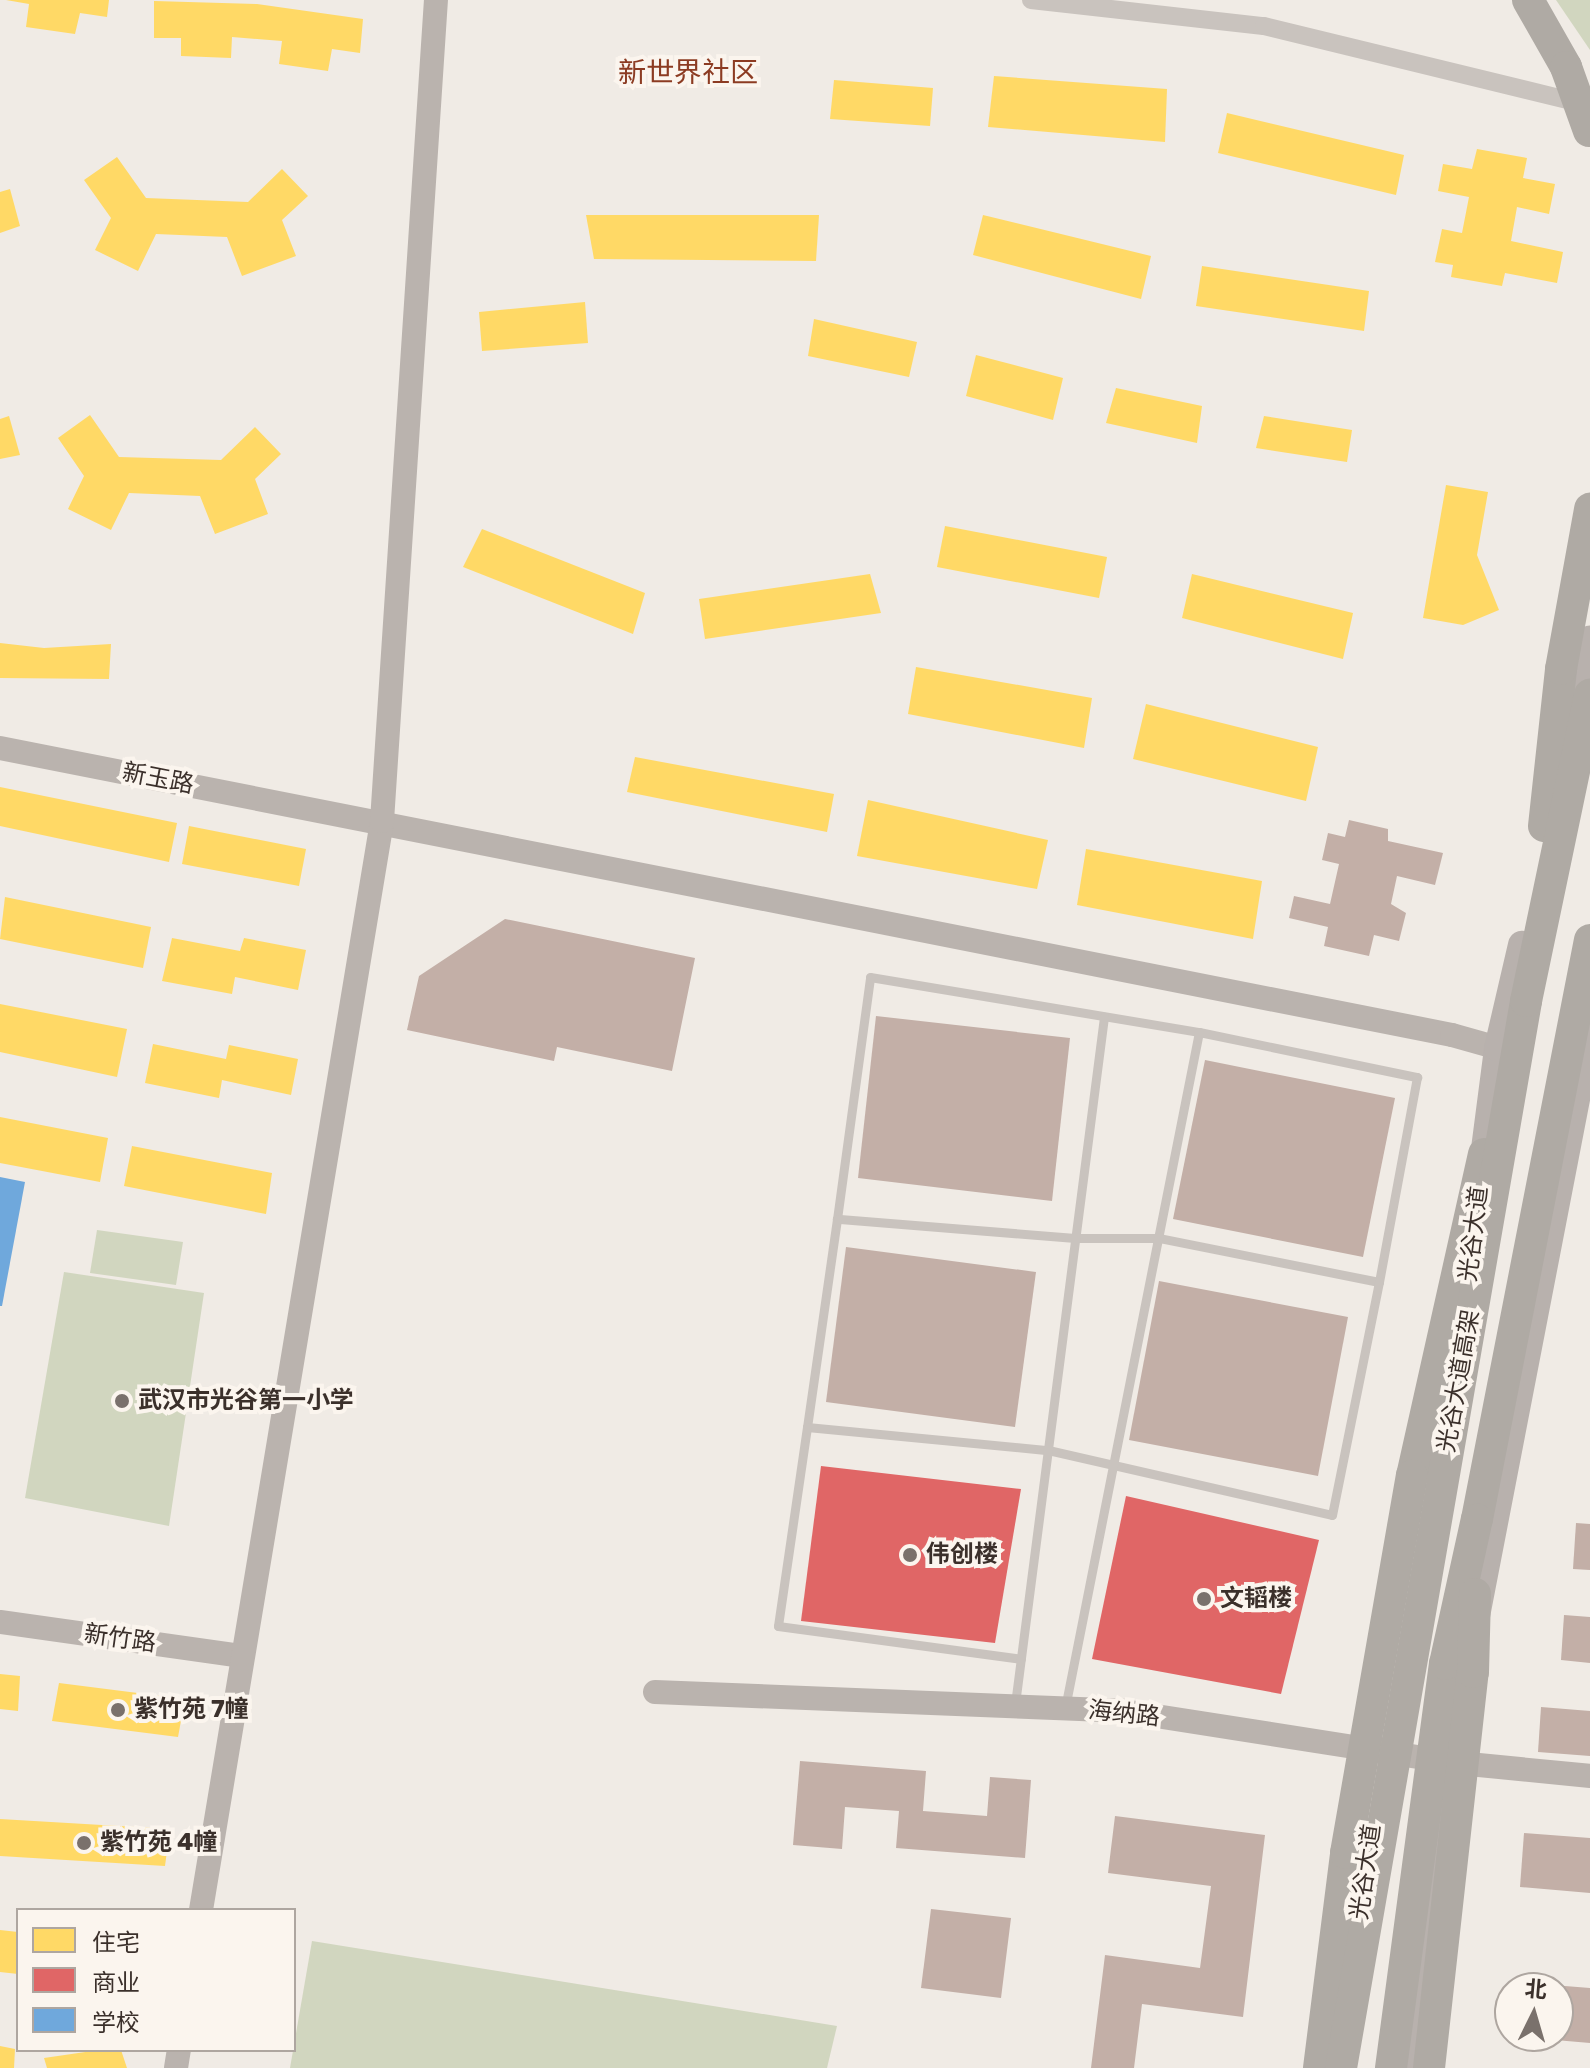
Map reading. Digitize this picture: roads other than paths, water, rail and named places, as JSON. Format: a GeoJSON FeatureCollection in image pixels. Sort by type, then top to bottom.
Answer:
{"type":"FeatureCollection","features":[{"type":"Feature","properties":{"kind":"highway"},"geometry":{"type":"LineString","coordinates":[[1528,0],[1566,67],[1590,133]]}},
{"type":"Feature","properties":{"kind":"highway"},"geometry":{"type":"LineString","coordinates":[[1526,1001],[1561,669],[1590,509]]}},
{"type":"Feature","properties":{"kind":"highway"},"geometry":{"type":"LineString","coordinates":[[1526,1001],[1590,600]]}},
{"type":"Feature","properties":{"kind":"highway","name":"光谷大道高架"},"geometry":{"type":"LineString","coordinates":[[1340,2068],[1526,1001],[1590,695]]}},
{"type":"Feature","properties":{"kind":"highway","name":"光谷大道高架"},"geometry":{"type":"LineString","coordinates":[[1391,2068],[1445,1664],[1477,1519],[1590,940]]}},
{"type":"Feature","properties":{"kind":"highway"},"geometry":{"type":"LineString","coordinates":[[1319,2068],[1346,1853],[1412,1476],[1436,1350],[1484,1154]]}},
{"type":"Feature","properties":{"kind":"highway"},"geometry":{"type":"LineString","coordinates":[[1429,2068],[1473,1672],[1477,1519]]}},
{"type":"Feature","properties":{"kind":"main road","name":"光谷大道"},"geometry":{"type":"LineString","coordinates":[[1340,2068],[1382,1753],[1463,1317],[1498,1048],[1590,640]]}},
{"type":"Feature","properties":{"kind":"main road"},"geometry":{"type":"LineString","coordinates":[[1408,2068],[1448,1762],[1590,1027]]}},
{"type":"Feature","properties":{"kind":"street"},"geometry":{"type":"LineString","coordinates":[[201,1908],[382,821],[436,0]]}},
{"type":"Feature","properties":{"kind":"street"},"geometry":{"type":"LineString","coordinates":[[1031,0],[1264,26],[1590,105]]}},
{"type":"Feature","properties":{"kind":"street","name":"新玉路"},"geometry":{"type":"LineString","coordinates":[[0,748],[382,821],[1498,1048]]}},
{"type":"Feature","properties":{"kind":"street","name":"新竹路"},"geometry":{"type":"LineString","coordinates":[[0,1622],[241,1656]]}},
{"type":"Feature","properties":{"kind":"street","name":"海纳路"},"geometry":{"type":"LineString","coordinates":[[655,1692],[1124,1711],[1382,1753],[1590,1776]]}},
{"type":"Feature","properties":{"kind":"lane"},"geometry":{"type":"LineString","coordinates":[[807,1427],[1048,1450],[1332,1515],[1417,1077],[1199,1032],[870,977],[778,1626],[1021,1659]]}},
{"type":"Feature","properties":{"kind":"lane"},"geometry":{"type":"LineString","coordinates":[[1015,1706],[1104,1017]]}},
{"type":"Feature","properties":{"kind":"lane"},"geometry":{"type":"LineString","coordinates":[[1065,1708],[1199,1032]]}},
{"type":"Feature","properties":{"kind":"lane"},"geometry":{"type":"LineString","coordinates":[[837,1219],[1075,1238],[1158,1238],[1379,1282]]}},
{"type":"Feature","properties":{"kind":"place","name":"武汉市光谷第一小学"},"geometry":{"type":"Point","coordinates":[122,1401]}},
{"type":"Feature","properties":{"kind":"place","name":"伟创楼"},"geometry":{"type":"Point","coordinates":[910,1555]}},
{"type":"Feature","properties":{"kind":"place","name":"文韬楼"},"geometry":{"type":"Point","coordinates":[1204,1599]}},
{"type":"Feature","properties":{"kind":"place","name":"紫竹苑 7幢"},"geometry":{"type":"Point","coordinates":[118,1710]}},
{"type":"Feature","properties":{"kind":"place","name":"紫竹苑 4幢"},"geometry":{"type":"Point","coordinates":[84,1843]}},
{"type":"Feature","properties":{"kind":"district","name":"新世界社区"},"geometry":{"type":"Point","coordinates":[688,73]}}]}
